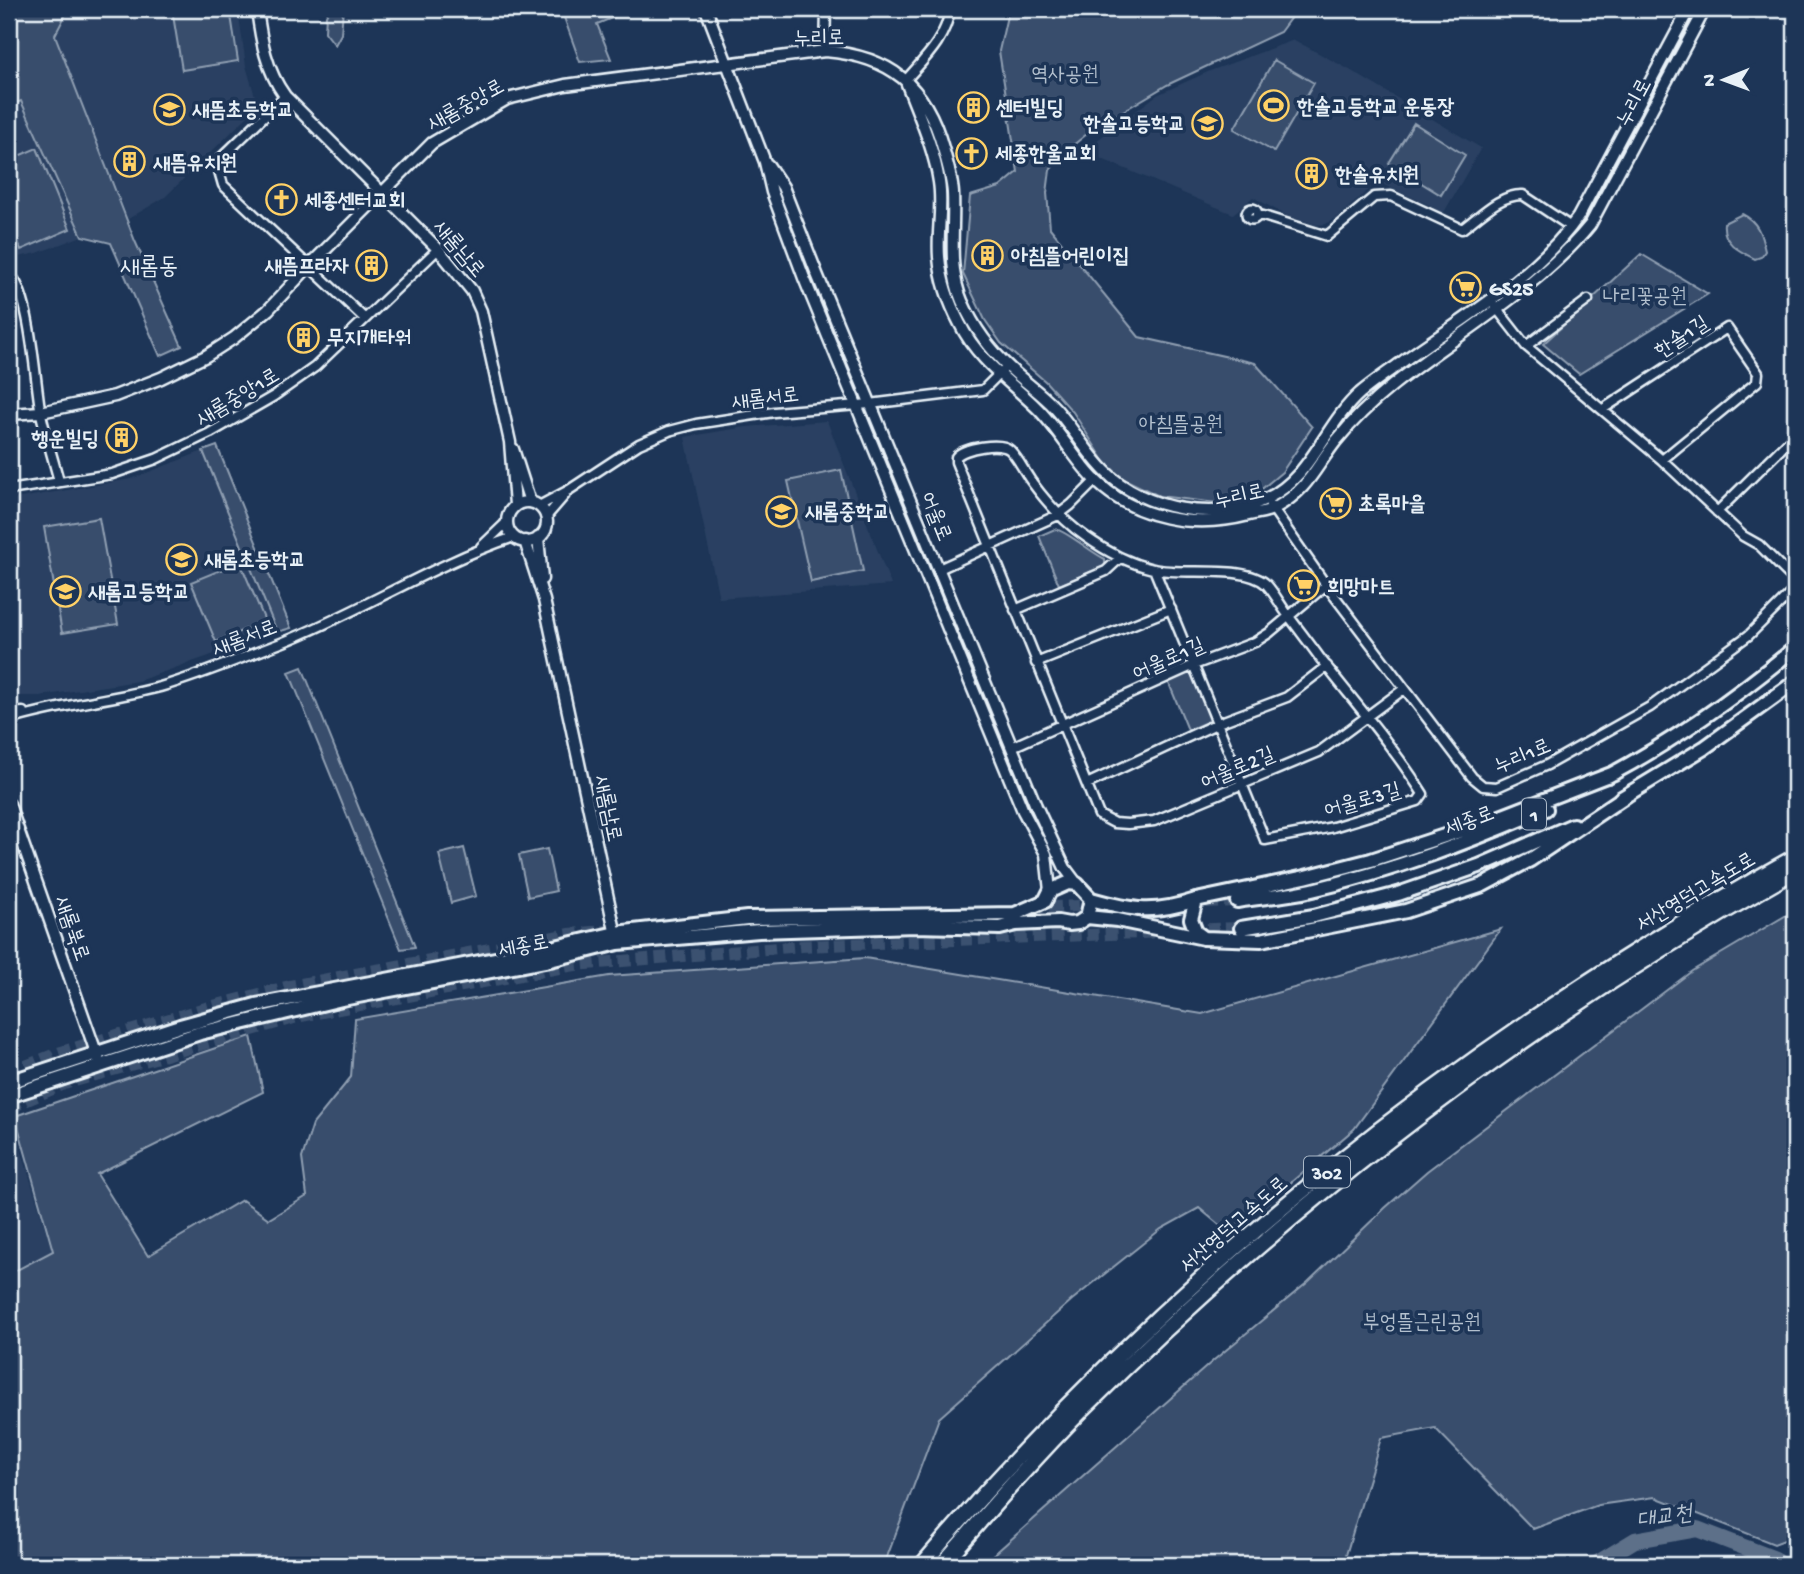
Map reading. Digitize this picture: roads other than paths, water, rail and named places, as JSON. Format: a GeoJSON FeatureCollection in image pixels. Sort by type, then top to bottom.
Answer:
{"type":"FeatureCollection","features":[{"type":"Feature","properties":{"kind":"highway","name":"서산영덕고속도로"},"geometry":{"type":"LineString","coordinates":[[922,1565],[968,1510],[1069,1404],[1179,1298],[1412,1103],[1615,963],[1795,857]]}},
{"type":"Feature","properties":{"kind":"highway","name":"서산영덕고속도로"},"geometry":{"type":"LineString","coordinates":[[942,1565],[1082,1410],[1191,1305],[1300,1209],[1423,1113],[1524,1040],[1622,974],[1795,871]]}},
{"type":"Feature","properties":{"kind":"main road","name":"세종로"},"geometry":{"type":"LineString","coordinates":[[1237,901],[1309,891],[1390,869],[1470,842],[1529,817],[1614,773],[1701,719],[1795,648]]}},
{"type":"Feature","properties":{"kind":"main road","name":"1"},"geometry":{"type":"LineString","coordinates":[[1241,928],[1314,916],[1398,894],[1479,866],[1564,830],[1628,795],[1704,748],[1795,682]]}},
{"type":"Feature","properties":{"kind":"main road"},"geometry":{"type":"LineString","coordinates":[[1077,884],[1091,899],[1138,910],[1158,910],[1371,860],[1502,817],[1614,773]]}},
{"type":"Feature","properties":{"kind":"main road","name":"세종로"},"geometry":{"type":"LineString","coordinates":[[617,938],[915,926],[1000,928],[1016,924],[1078,923],[1087,917],[1117,920],[1204,938],[1261,940],[1406,911],[1483,885],[1530,860],[1628,795]]}},
{"type":"Feature","properties":{"kind":"main road","name":"세종로"},"geometry":{"type":"LineString","coordinates":[[9,1082],[98,1058],[256,1005],[341,987],[542,950],[747,918],[1000,915],[1026,911],[1068,883],[1077,884]]}},
{"type":"Feature","properties":{"kind":"main road"},"geometry":{"type":"LineString","coordinates":[[1048,896],[1049,912],[1058,922]]}},
{"type":"Feature","properties":{"kind":"main road"},"geometry":{"type":"LineString","coordinates":[[1087,917],[1091,899]]}},
{"type":"Feature","properties":{"kind":"main road"},"geometry":{"type":"LineString","coordinates":[[1196,900],[1191,919],[1196,932],[1204,938]]}},
{"type":"Feature","properties":{"kind":"main road","name":"세종로"},"geometry":{"type":"LineString","coordinates":[[9,1096],[98,1058]]}},
{"type":"Feature","properties":{"kind":"street","name":"새롬남로"},"geometry":{"type":"LineString","coordinates":[[257,9],[260,37],[269,68],[285,96],[438,249],[472,291],[481,311],[510,442],[516,505]]}},
{"type":"Feature","properties":{"kind":"street","name":"어울로"},"geometry":{"type":"LineString","coordinates":[[706,9],[765,162],[772,192],[795,254],[1023,811],[1046,854],[1048,896]]}},
{"type":"Feature","properties":{"kind":"street"},"geometry":{"type":"LineString","coordinates":[[825,51],[826,9]]}},
{"type":"Feature","properties":{"kind":"street"},"geometry":{"type":"LineString","coordinates":[[905,80],[946,31],[950,9]]}},
{"type":"Feature","properties":{"kind":"street","name":"누리로"},"geometry":{"type":"LineString","coordinates":[[905,80],[925,130],[939,181],[939,256],[948,300],[971,344],[999,376],[1036,407],[1095,481],[1130,504],[1155,516],[1201,522],[1224,521],[1272,509],[1303,489],[1334,443],[1367,406],[1492,304],[1547,254],[1571,227],[1689,9]]}},
{"type":"Feature","properties":{"kind":"street","name":"누리로"},"geometry":{"type":"LineString","coordinates":[[727,65],[825,51],[865,58],[886,67],[905,80],[925,101],[936,123],[953,189],[953,270],[961,297],[983,340],[1055,409],[1107,474],[1138,495],[1170,507],[1214,511],[1239,508],[1266,499],[1294,479],[1313,457],[1338,418],[1362,391],[1556,262],[1590,225],[1705,9]]}},
{"type":"Feature","properties":{"kind":"street","name":"새롬중앙로"},"geometry":{"type":"LineString","coordinates":[[9,414],[41,412],[115,396],[161,378],[234,338],[268,310],[432,143],[506,99],[565,85],[727,65]]}},
{"type":"Feature","properties":{"kind":"street"},"geometry":{"type":"LineString","coordinates":[[285,96],[221,158],[219,171],[223,185],[365,319]]}},
{"type":"Feature","properties":{"kind":"street","name":"어울로"},"geometry":{"type":"LineString","coordinates":[[765,162],[783,187],[1036,806],[1065,868],[1077,884]]}},
{"type":"Feature","properties":{"kind":"street"},"geometry":{"type":"LineString","coordinates":[[1257,215],[1327,236],[1374,197],[1391,196],[1462,229],[1504,198],[1523,195],[1571,227]]}},
{"type":"Feature","properties":{"kind":"street","name":"새롬중앙1로"},"geometry":{"type":"LineString","coordinates":[[9,490],[112,474],[156,459],[210,433],[315,368],[438,249]]}},
{"type":"Feature","properties":{"kind":"street"},"geometry":{"type":"LineString","coordinates":[[9,274],[19,288],[24,305],[41,412],[59,481]]}},
{"type":"Feature","properties":{"kind":"street"},"geometry":{"type":"LineString","coordinates":[[1526,346],[1588,300]]}},
{"type":"Feature","properties":{"kind":"street"},"geometry":{"type":"LineString","coordinates":[[1492,304],[1526,346],[1662,460],[1743,536],[1759,545],[1795,581]]}},
{"type":"Feature","properties":{"kind":"street","name":"한솔1길"},"geometry":{"type":"LineString","coordinates":[[1603,409],[1727,328],[1758,373],[1757,382],[1662,460]]}},
{"type":"Feature","properties":{"kind":"street"},"geometry":{"type":"LineString","coordinates":[[999,376],[1007,365]]}},
{"type":"Feature","properties":{"kind":"street","name":"새롬서로"},"geometry":{"type":"LineString","coordinates":[[569,490],[639,444],[696,424],[774,412],[984,390],[999,376]]}},
{"type":"Feature","properties":{"kind":"street"},"geometry":{"type":"LineString","coordinates":[[1717,512],[1795,435]]}},
{"type":"Feature","properties":{"kind":"street","name":"새롬남로"},"geometry":{"type":"LineString","coordinates":[[510,442],[535,504]]}},
{"type":"Feature","properties":{"kind":"street","name":"어울로3길"},"geometry":{"type":"LineString","coordinates":[[1061,725],[956,462],[956,457],[961,452],[1001,445],[1009,449],[1058,515],[1120,558],[1154,569],[1184,573],[1247,574],[1267,586],[1423,794],[1418,801],[1334,827],[1265,840],[1154,569]]}},
{"type":"Feature","properties":{"kind":"street"},"geometry":{"type":"LineString","coordinates":[[939,569],[1058,515],[1072,505],[1095,481]]}},
{"type":"Feature","properties":{"kind":"street"},"geometry":{"type":"LineString","coordinates":[[514,537],[507,522],[516,505],[535,504],[569,490]]}},
{"type":"Feature","properties":{"kind":"street"},"geometry":{"type":"LineString","coordinates":[[479,549],[514,537],[525,541],[538,538],[545,529],[546,517],[569,490]]}},
{"type":"Feature","properties":{"kind":"street","name":"누리1로"},"geometry":{"type":"LineString","coordinates":[[1266,499],[1404,689],[1472,777],[1483,786],[1497,787],[1547,765],[1650,707],[1749,635],[1795,589]]}},
{"type":"Feature","properties":{"kind":"street"},"geometry":{"type":"LineString","coordinates":[[535,504],[546,517]]}},
{"type":"Feature","properties":{"kind":"street"},"geometry":{"type":"LineString","coordinates":[[479,549],[507,522]]}},
{"type":"Feature","properties":{"kind":"street","name":"새롬남로"},"geometry":{"type":"LineString","coordinates":[[538,538],[544,600]]}},
{"type":"Feature","properties":{"kind":"street","name":"새롬남로"},"geometry":{"type":"LineString","coordinates":[[525,541],[544,600],[617,938]]}},
{"type":"Feature","properties":{"kind":"street","name":"새롬서로"},"geometry":{"type":"LineString","coordinates":[[9,720],[40,710],[95,702],[162,686],[224,664],[285,641],[479,549]]}},
{"type":"Feature","properties":{"kind":"street"},"geometry":{"type":"LineString","coordinates":[[1015,610],[1106,571],[1120,558]]}},
{"type":"Feature","properties":{"kind":"street","name":"어울로1길"},"geometry":{"type":"LineString","coordinates":[[1012,747],[1194,665],[1255,642],[1326,585]]}},
{"type":"Feature","properties":{"kind":"street"},"geometry":{"type":"LineString","coordinates":[[1036,663],[1171,609]]}},
{"type":"Feature","properties":{"kind":"street"},"geometry":{"type":"LineString","coordinates":[[1087,784],[1218,723],[1287,697],[1327,666]]}},
{"type":"Feature","properties":{"kind":"street","name":"어울로2길"},"geometry":{"type":"LineString","coordinates":[[1061,725],[1099,815],[1114,823],[1128,824],[1154,821],[1319,752],[1404,689]]}},
{"type":"Feature","properties":{"kind":"street"},"geometry":{"type":"LineString","coordinates":[[9,713],[40,710]]}},
{"type":"Feature","properties":{"kind":"street","name":"새롬북로"},"geometry":{"type":"LineString","coordinates":[[9,804],[98,1058]]}},
{"type":"Feature","properties":{"kind":"waterway","name":"대교천"},"geometry":{"type":"LineString","coordinates":[[1594,1565],[1635,1540],[1697,1529],[1775,1559],[1780,1565]]}},
{"type":"Feature","properties":{"kind":"tunnel"},"geometry":{"type":"LineString","coordinates":[[1206,902],[1237,901]]}},
{"type":"Feature","properties":{"kind":"tunnel"},"geometry":{"type":"LineString","coordinates":[[1031,908],[1100,905]]}},
{"type":"Feature","properties":{"kind":"tunnel"},"geometry":{"type":"LineString","coordinates":[[1189,930],[1241,928]]}},
{"type":"Feature","properties":{"kind":"tunnel"},"geometry":{"type":"LineString","coordinates":[[9,1073],[55,1054],[202,1009],[290,986],[570,934],[607,931]]}},
{"type":"Feature","properties":{"kind":"tunnel"},"geometry":{"type":"LineString","coordinates":[[9,1108],[64,1084],[301,1016],[575,965],[801,946],[1164,932]]}},
{"type":"Feature","properties":{"kind":"place","name":"한솔고등학교 운동장"},"geometry":{"type":"Point","coordinates":[1274,106]}},
{"type":"Feature","properties":{"kind":"place","name":"센터빌딩"},"geometry":{"type":"Point","coordinates":[973,107]}},
{"type":"Feature","properties":{"kind":"place","name":"새뜸초등학교"},"geometry":{"type":"Point","coordinates":[169,109]}},
{"type":"Feature","properties":{"kind":"place","name":"한솔고등학교"},"geometry":{"type":"Point","coordinates":[1208,123]}},
{"type":"Feature","properties":{"kind":"place","name":"세종한울교회"},"geometry":{"type":"Point","coordinates":[972,153]}},
{"type":"Feature","properties":{"kind":"place","name":"새뜸유치원"},"geometry":{"type":"Point","coordinates":[130,162]}},
{"type":"Feature","properties":{"kind":"place","name":"한솔유치원"},"geometry":{"type":"Point","coordinates":[1312,174]}},
{"type":"Feature","properties":{"kind":"place","name":"세종센터교회"},"geometry":{"type":"Point","coordinates":[281,200]}},
{"type":"Feature","properties":{"kind":"place","name":"아침뜰어린이집"},"geometry":{"type":"Point","coordinates":[988,255]}},
{"type":"Feature","properties":{"kind":"place","name":"새뜸프라자"},"geometry":{"type":"Point","coordinates":[372,265]}},
{"type":"Feature","properties":{"kind":"place","name":"GS25"},"geometry":{"type":"Point","coordinates":[1466,288]}},
{"type":"Feature","properties":{"kind":"place","name":"무지개타워"},"geometry":{"type":"Point","coordinates":[304,337]}},
{"type":"Feature","properties":{"kind":"place","name":"행운빌딩"},"geometry":{"type":"Point","coordinates":[122,438]}},
{"type":"Feature","properties":{"kind":"place","name":"초록마을"},"geometry":{"type":"Point","coordinates":[1335,503]}},
{"type":"Feature","properties":{"kind":"place","name":"새롬중학교"},"geometry":{"type":"Point","coordinates":[782,511]}},
{"type":"Feature","properties":{"kind":"place","name":"새롬초등학교"},"geometry":{"type":"Point","coordinates":[181,559]}},
{"type":"Feature","properties":{"kind":"place","name":"희망마트"},"geometry":{"type":"Point","coordinates":[1304,586]}},
{"type":"Feature","properties":{"kind":"place","name":"새롬고등학교"},"geometry":{"type":"Point","coordinates":[65,591]}},
{"type":"Feature","properties":{"kind":"district","name":"새롬동"},"geometry":{"type":"Point","coordinates":[149,265]}},
{"type":"Feature","properties":{"kind":"park label","name":"역사공원"},"geometry":{"type":"Point","coordinates":[1065,73]}},
{"type":"Feature","properties":{"kind":"park label","name":"나리꽃공원"},"geometry":{"type":"Point","coordinates":[1645,295]}},
{"type":"Feature","properties":{"kind":"park label","name":"아침뜰공원"},"geometry":{"type":"Point","coordinates":[1181,423]}},
{"type":"Feature","properties":{"kind":"park label","name":"부엉뜰근린공원"},"geometry":{"type":"Point","coordinates":[1422,1321]}}]}
